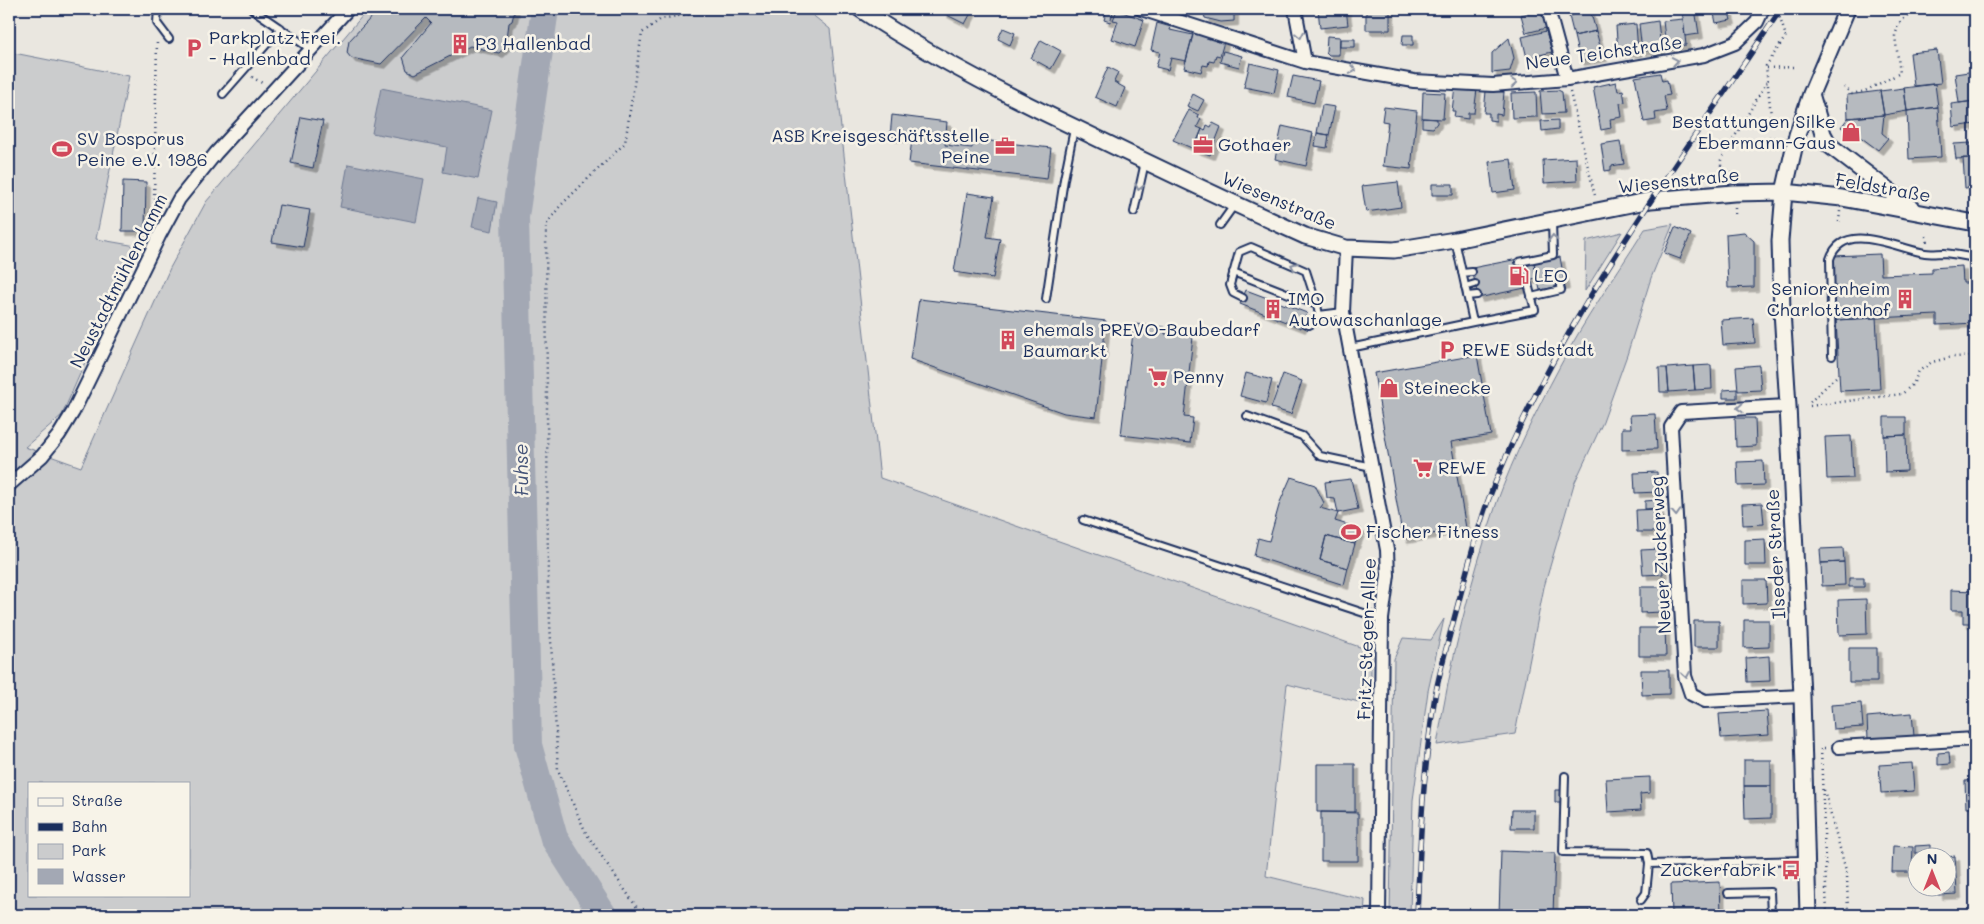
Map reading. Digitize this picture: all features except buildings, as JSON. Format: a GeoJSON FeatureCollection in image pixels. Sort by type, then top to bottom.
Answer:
{"type":"FeatureCollection","features":[{"type":"Feature","properties":{"kind":"street","name":"Neustadtmühlendamm"},"geometry":{"type":"LineString","coordinates":[[9,485],[42,456],[59,435],[73,412],[179,199],[216,153],[348,9]]}},
{"type":"Feature","properties":{"kind":"street","name":"Wiesenstraße"},"geometry":{"type":"LineString","coordinates":[[860,9],[1008,95],[1074,128],[1306,236],[1346,248],[1394,250],[1455,240],[1651,200],[1734,193],[1784,192]]}},
{"type":"Feature","properties":{"kind":"street","name":"Neue Teichstraße"},"geometry":{"type":"LineString","coordinates":[[1140,9],[1305,62],[1414,81],[1493,85],[1567,79],[1704,56],[1735,43],[1757,22],[1763,9]]}},
{"type":"Feature","properties":{"kind":"street"},"geometry":{"type":"LineString","coordinates":[[1295,9],[1305,62]]}},
{"type":"Feature","properties":{"kind":"street"},"geometry":{"type":"LineString","coordinates":[[1548,9],[1567,79]]}},
{"type":"Feature","properties":{"kind":"street","name":"Ilseder Straße"},"geometry":{"type":"LineString","coordinates":[[1808,915],[1802,696],[1782,319],[1780,241],[1784,192],[1797,135],[1811,94],[1847,9]]}},
{"type":"Feature","properties":{"kind":"street"},"geometry":{"type":"LineString","coordinates":[[1811,94],[1828,145],[1917,212]]}},
{"type":"Feature","properties":{"kind":"street","name":"Feldstraße"},"geometry":{"type":"LineString","coordinates":[[1784,192],[1842,198],[1975,223]]}},
{"type":"Feature","properties":{"kind":"street","name":"Fritz-Stegen-Allee"},"geometry":{"type":"LineString","coordinates":[[1346,248],[1343,312],[1387,550],[1388,574],[1382,619],[1379,915]]}},
{"type":"Feature","properties":{"kind":"street","name":"Neuer Zuckerweg"},"geometry":{"type":"LineString","coordinates":[[1788,406],[1681,412],[1671,427],[1685,676],[1691,694],[1705,701],[1802,696]]}},
{"type":"Feature","properties":{"kind":"street"},"geometry":{"type":"LineString","coordinates":[[1839,747],[1975,739]]}},
{"type":"Feature","properties":{"kind":"lane"},"geometry":{"type":"LineString","coordinates":[[158,9],[157,23],[169,39]]}},
{"type":"Feature","properties":{"kind":"lane"},"geometry":{"type":"LineString","coordinates":[[252,9],[312,50]]}},
{"type":"Feature","properties":{"kind":"lane"},"geometry":{"type":"LineString","coordinates":[[223,94],[281,28]]}},
{"type":"Feature","properties":{"kind":"lane"},"geometry":{"type":"LineString","coordinates":[[1046,299],[1064,179],[1074,128]]}},
{"type":"Feature","properties":{"kind":"lane"},"geometry":{"type":"LineString","coordinates":[[1134,212],[1145,162]]}},
{"type":"Feature","properties":{"kind":"lane"},"geometry":{"type":"LineString","coordinates":[[1220,225],[1235,204]]}},
{"type":"Feature","properties":{"kind":"lane"},"geometry":{"type":"LineString","coordinates":[[1522,263],[1554,257],[1552,220]]}},
{"type":"Feature","properties":{"kind":"lane"},"geometry":{"type":"LineString","coordinates":[[1832,356],[1830,259],[1834,249],[1838,246],[1851,240],[1875,239],[1925,253],[1944,253],[1975,258]]}},
{"type":"Feature","properties":{"kind":"lane"},"geometry":{"type":"LineString","coordinates":[[1455,240],[1473,322]]}},
{"type":"Feature","properties":{"kind":"lane"},"geometry":{"type":"LineString","coordinates":[[1243,298],[1233,293],[1230,285],[1239,252],[1251,247],[1306,271],[1319,315],[1316,322],[1309,325],[1303,322]]}},
{"type":"Feature","properties":{"kind":"lane"},"geometry":{"type":"LineString","coordinates":[[1234,272],[1317,306]]}},
{"type":"Feature","properties":{"kind":"lane"},"geometry":{"type":"LineString","coordinates":[[1462,273],[1472,272]]}},
{"type":"Feature","properties":{"kind":"lane"},"geometry":{"type":"LineString","coordinates":[[1350,348],[1535,310],[1526,283]]}},
{"type":"Feature","properties":{"kind":"lane"},"geometry":{"type":"LineString","coordinates":[[1465,287],[1475,284]]}},
{"type":"Feature","properties":{"kind":"lane"},"geometry":{"type":"LineString","coordinates":[[1531,297],[1561,290],[1560,286]]}},
{"type":"Feature","properties":{"kind":"lane"},"geometry":{"type":"LineString","coordinates":[[1467,296],[1477,294]]}},
{"type":"Feature","properties":{"kind":"lane"},"geometry":{"type":"LineString","coordinates":[[1319,315],[1343,312]]}},
{"type":"Feature","properties":{"kind":"lane"},"geometry":{"type":"LineString","coordinates":[[1247,416],[1302,436],[1320,456],[1372,467]]}},
{"type":"Feature","properties":{"kind":"lane"},"geometry":{"type":"LineString","coordinates":[[1083,520],[1382,619]]}},
{"type":"Feature","properties":{"kind":"lane"},"geometry":{"type":"LineString","coordinates":[[1565,776],[1563,852],[1647,853],[1649,864],[1646,893],[1641,900]]}},
{"type":"Feature","properties":{"kind":"lane"},"geometry":{"type":"LineString","coordinates":[[1649,864],[1806,860]]}},
{"type":"Feature","properties":{"kind":"lane"},"geometry":{"type":"LineString","coordinates":[[1728,893],[1770,892],[1771,915]]}},
{"type":"Feature","properties":{"kind":"path"},"geometry":{"type":"LineString","coordinates":[[642,915],[586,833],[558,770],[548,586],[546,225],[560,206],[625,143],[642,33],[661,19],[717,9]]}},
{"type":"Feature","properties":{"kind":"path"},"geometry":{"type":"LineString","coordinates":[[1772,126],[1766,68],[1786,36],[1779,12],[1776,9]]}},
{"type":"Feature","properties":{"kind":"path"},"geometry":{"type":"LineString","coordinates":[[1844,87],[1852,94],[1864,91],[1900,73],[1895,36],[1899,23],[1915,9]]}},
{"type":"Feature","properties":{"kind":"path"},"geometry":{"type":"LineString","coordinates":[[157,23],[154,202],[159,236]]}},
{"type":"Feature","properties":{"kind":"path"},"geometry":{"type":"LineString","coordinates":[[1766,68],[1792,68]]}},
{"type":"Feature","properties":{"kind":"path"},"geometry":{"type":"LineString","coordinates":[[1567,79],[1599,210]]}},
{"type":"Feature","properties":{"kind":"path"},"geometry":{"type":"LineString","coordinates":[[1732,172],[1721,168],[1722,160],[1768,80]]}},
{"type":"Feature","properties":{"kind":"path"},"geometry":{"type":"LineString","coordinates":[[1926,236],[1927,241]]}},
{"type":"Feature","properties":{"kind":"path"},"geometry":{"type":"LineString","coordinates":[[1810,406],[1902,394],[1913,384],[1919,371],[1932,362],[1952,357],[1975,356]]}},
{"type":"Feature","properties":{"kind":"path"},"geometry":{"type":"LineString","coordinates":[[1810,402],[1839,374]]}},
{"type":"Feature","properties":{"kind":"path"},"geometry":{"type":"LineString","coordinates":[[1821,748],[1827,915]]}},
{"type":"Feature","properties":{"kind":"path"},"geometry":{"type":"LineString","coordinates":[[1822,787],[1847,874],[1848,915]]}},
{"type":"Feature","properties":{"kind":"green space"},"geometry":{"type":"Polygon","coordinates":[[[368,9],[805,9],[830,29],[880,478],[1371,651],[1371,705],[1287,684],[1266,876],[1365,900],[1364,915],[9,915],[9,52],[129,76],[96,239],[136,246],[62,415],[25,447],[81,467],[170,268],[206,202],[368,9]]]}},
{"type":"Feature","properties":{"kind":"green space"},"geometry":{"type":"Polygon","coordinates":[[[1673,224],[1651,278],[1627,355],[1603,422],[1574,484],[1544,587],[1515,734],[1437,745],[1448,684],[1470,592],[1497,502],[1518,451],[1569,350],[1645,229],[1673,224]]]}},
{"type":"Feature","properties":{"kind":"green space"},"geometry":{"type":"Polygon","coordinates":[[[1622,232],[1585,291],[1586,241],[1622,232]]]}},
{"type":"Feature","properties":{"kind":"green space"},"geometry":{"type":"Polygon","coordinates":[[[1444,619],[1428,691],[1413,800],[1410,915],[1390,915],[1394,659],[1403,638],[1431,640],[1444,619]]]}},
{"type":"Feature","properties":{"kind":"water"},"geometry":{"type":"Polygon","coordinates":[[[381,88],[492,110],[478,179],[443,172],[447,147],[372,133],[381,88]]]}},
{"type":"Feature","properties":{"kind":"water"},"geometry":{"type":"Polygon","coordinates":[[[348,164],[424,179],[416,222],[340,207],[348,164]]]}},
{"type":"Feature","properties":{"kind":"water"},"geometry":{"type":"Polygon","coordinates":[[[478,198],[497,202],[492,231],[472,227],[478,198]]]}},
{"type":"Feature","properties":{"kind":"waterway","name":"Fuhse"},"geometry":{"type":"LineString","coordinates":[[545,9],[515,217],[528,745],[554,838],[603,915]]}},
{"type":"Feature","properties":{"kind":"railway"},"geometry":{"type":"LineString","coordinates":[[1417,915],[1425,778],[1435,696],[1471,555],[1489,498],[1517,433],[1549,369],[1584,307],[1621,246],[1781,9]]}},
{"type":"Feature","properties":{"kind":"place","name":"P3 Hallenbad"},"geometry":{"type":"Point","coordinates":[460,44]}},
{"type":"Feature","properties":{"kind":"place","name":"Parkplatz Frei. - Hallenbad"},"geometry":{"type":"Point","coordinates":[194,48]}},
{"type":"Feature","properties":{"kind":"place","name":"Bestattungen Silke Ebermann-Gaus"},"geometry":{"type":"Point","coordinates":[1851,132]}},
{"type":"Feature","properties":{"kind":"place","name":"Gothaer"},"geometry":{"type":"Point","coordinates":[1203,145]}},
{"type":"Feature","properties":{"kind":"place","name":"ASB Kreisgeschäftsstelle Peine"},"geometry":{"type":"Point","coordinates":[1005,146]}},
{"type":"Feature","properties":{"kind":"place","name":"SV Bosporus Peine e.V. 1986"},"geometry":{"type":"Point","coordinates":[62,149]}},
{"type":"Feature","properties":{"kind":"place","name":"LEO"},"geometry":{"type":"Point","coordinates":[1519,276]}},
{"type":"Feature","properties":{"kind":"place","name":"Seniorenheim Charlottenhof"},"geometry":{"type":"Point","coordinates":[1905,299]}},
{"type":"Feature","properties":{"kind":"place","name":"IMO Autowaschanlage"},"geometry":{"type":"Point","coordinates":[1273,309]}},
{"type":"Feature","properties":{"kind":"place","name":"ehemals PREVO-Baubedarf Baumarkt"},"geometry":{"type":"Point","coordinates":[1008,340]}},
{"type":"Feature","properties":{"kind":"place","name":"REWE Südstadt"},"geometry":{"type":"Point","coordinates":[1447,350]}},
{"type":"Feature","properties":{"kind":"place","name":"Penny"},"geometry":{"type":"Point","coordinates":[1158,377]}},
{"type":"Feature","properties":{"kind":"place","name":"Steinecke"},"geometry":{"type":"Point","coordinates":[1389,388]}},
{"type":"Feature","properties":{"kind":"place","name":"REWE"},"geometry":{"type":"Point","coordinates":[1423,468]}},
{"type":"Feature","properties":{"kind":"place","name":"Fischer Fitness"},"geometry":{"type":"Point","coordinates":[1351,532]}},
{"type":"Feature","properties":{"kind":"place","name":"Zuckerfabrik"},"geometry":{"type":"Point","coordinates":[1791,870]}}]}
